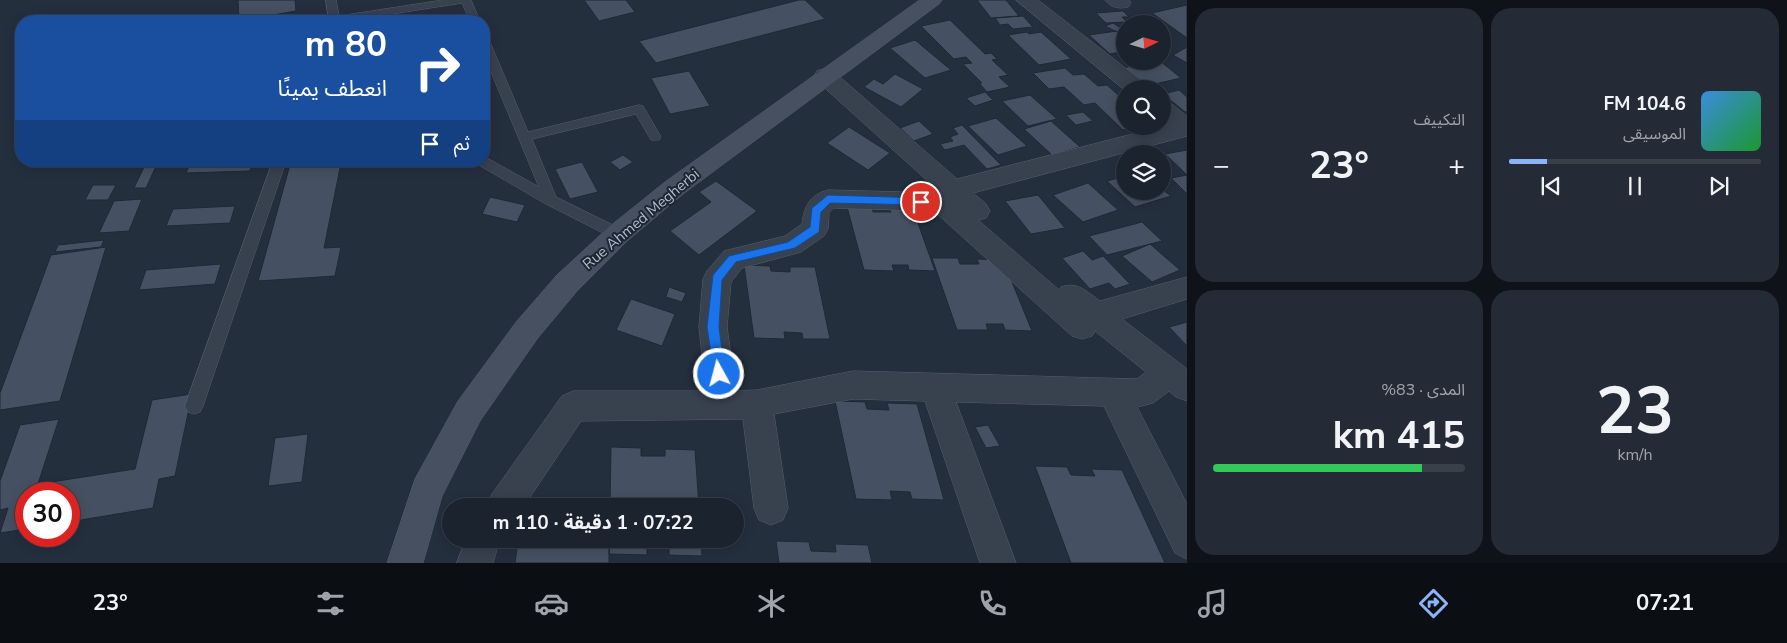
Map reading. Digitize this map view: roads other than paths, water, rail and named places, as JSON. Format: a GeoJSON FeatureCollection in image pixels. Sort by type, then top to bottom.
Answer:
{"type":"FeatureCollection","features":[{"type":"Feature","properties":{"kind":"main road","name":"Rue Ahmed Megherbi"},"geometry":{"type":"LineString","coordinates":[[405,563],[427,491],[469,411],[527,330],[567,283],[618,234],[674,188],[825,76],[932,0]]}},
{"type":"Feature","properties":{"kind":"street"},"geometry":{"type":"LineString","coordinates":[[1026,0],[1127,80]]}},
{"type":"Feature","properties":{"kind":"street"},"geometry":{"type":"LineString","coordinates":[[825,76],[954,188],[1022,253],[1088,321]]}},
{"type":"Feature","properties":{"kind":"street"},"geometry":{"type":"LineString","coordinates":[[1171,115],[1187,128]]}},
{"type":"Feature","properties":{"kind":"street"},"geometry":{"type":"LineString","coordinates":[[954,188],[1187,128]]}},
{"type":"Feature","properties":{"kind":"street"},"geometry":{"type":"LineString","coordinates":[[723,406],[713,327],[717,278],[733,259],[792,245],[815,229],[816,210],[828,199],[940,202],[1088,321],[1178,380]]}},
{"type":"Feature","properties":{"kind":"street"},"geometry":{"type":"LineString","coordinates":[[1088,321],[1187,288]]}},
{"type":"Feature","properties":{"kind":"street"},"geometry":{"type":"LineString","coordinates":[[510,498],[573,406],[723,406],[757,404],[853,385],[935,386],[1114,394],[1142,393],[1178,380]]}},
{"type":"Feature","properties":{"kind":"street"},"geometry":{"type":"LineString","coordinates":[[935,386],[998,563]]}},
{"type":"Feature","properties":{"kind":"street"},"geometry":{"type":"LineString","coordinates":[[1114,394],[1178,504],[1187,541]]}},
{"type":"Feature","properties":{"kind":"street"},"geometry":{"type":"LineString","coordinates":[[757,404],[771,508]]}},
{"type":"Feature","properties":{"kind":"street"},"geometry":{"type":"LineString","coordinates":[[475,563],[480,548]]}},
{"type":"Feature","properties":{"kind":"lane"},"geometry":{"type":"LineString","coordinates":[[331,0],[333,15]]}},
{"type":"Feature","properties":{"kind":"lane"},"geometry":{"type":"LineString","coordinates":[[371,15],[465,0],[472,15]]}},
{"type":"Feature","properties":{"kind":"lane"},"geometry":{"type":"LineString","coordinates":[[490,56],[551,200]]}},
{"type":"Feature","properties":{"kind":"lane"},"geometry":{"type":"LineString","coordinates":[[524,137],[639,109],[655,137]]}},
{"type":"Feature","properties":{"kind":"lane"},"geometry":{"type":"LineString","coordinates":[[490,166],[551,200],[618,234]]}},
{"type":"Feature","properties":{"kind":"lane"},"geometry":{"type":"LineString","coordinates":[[194,406],[278,167]]}}]}
